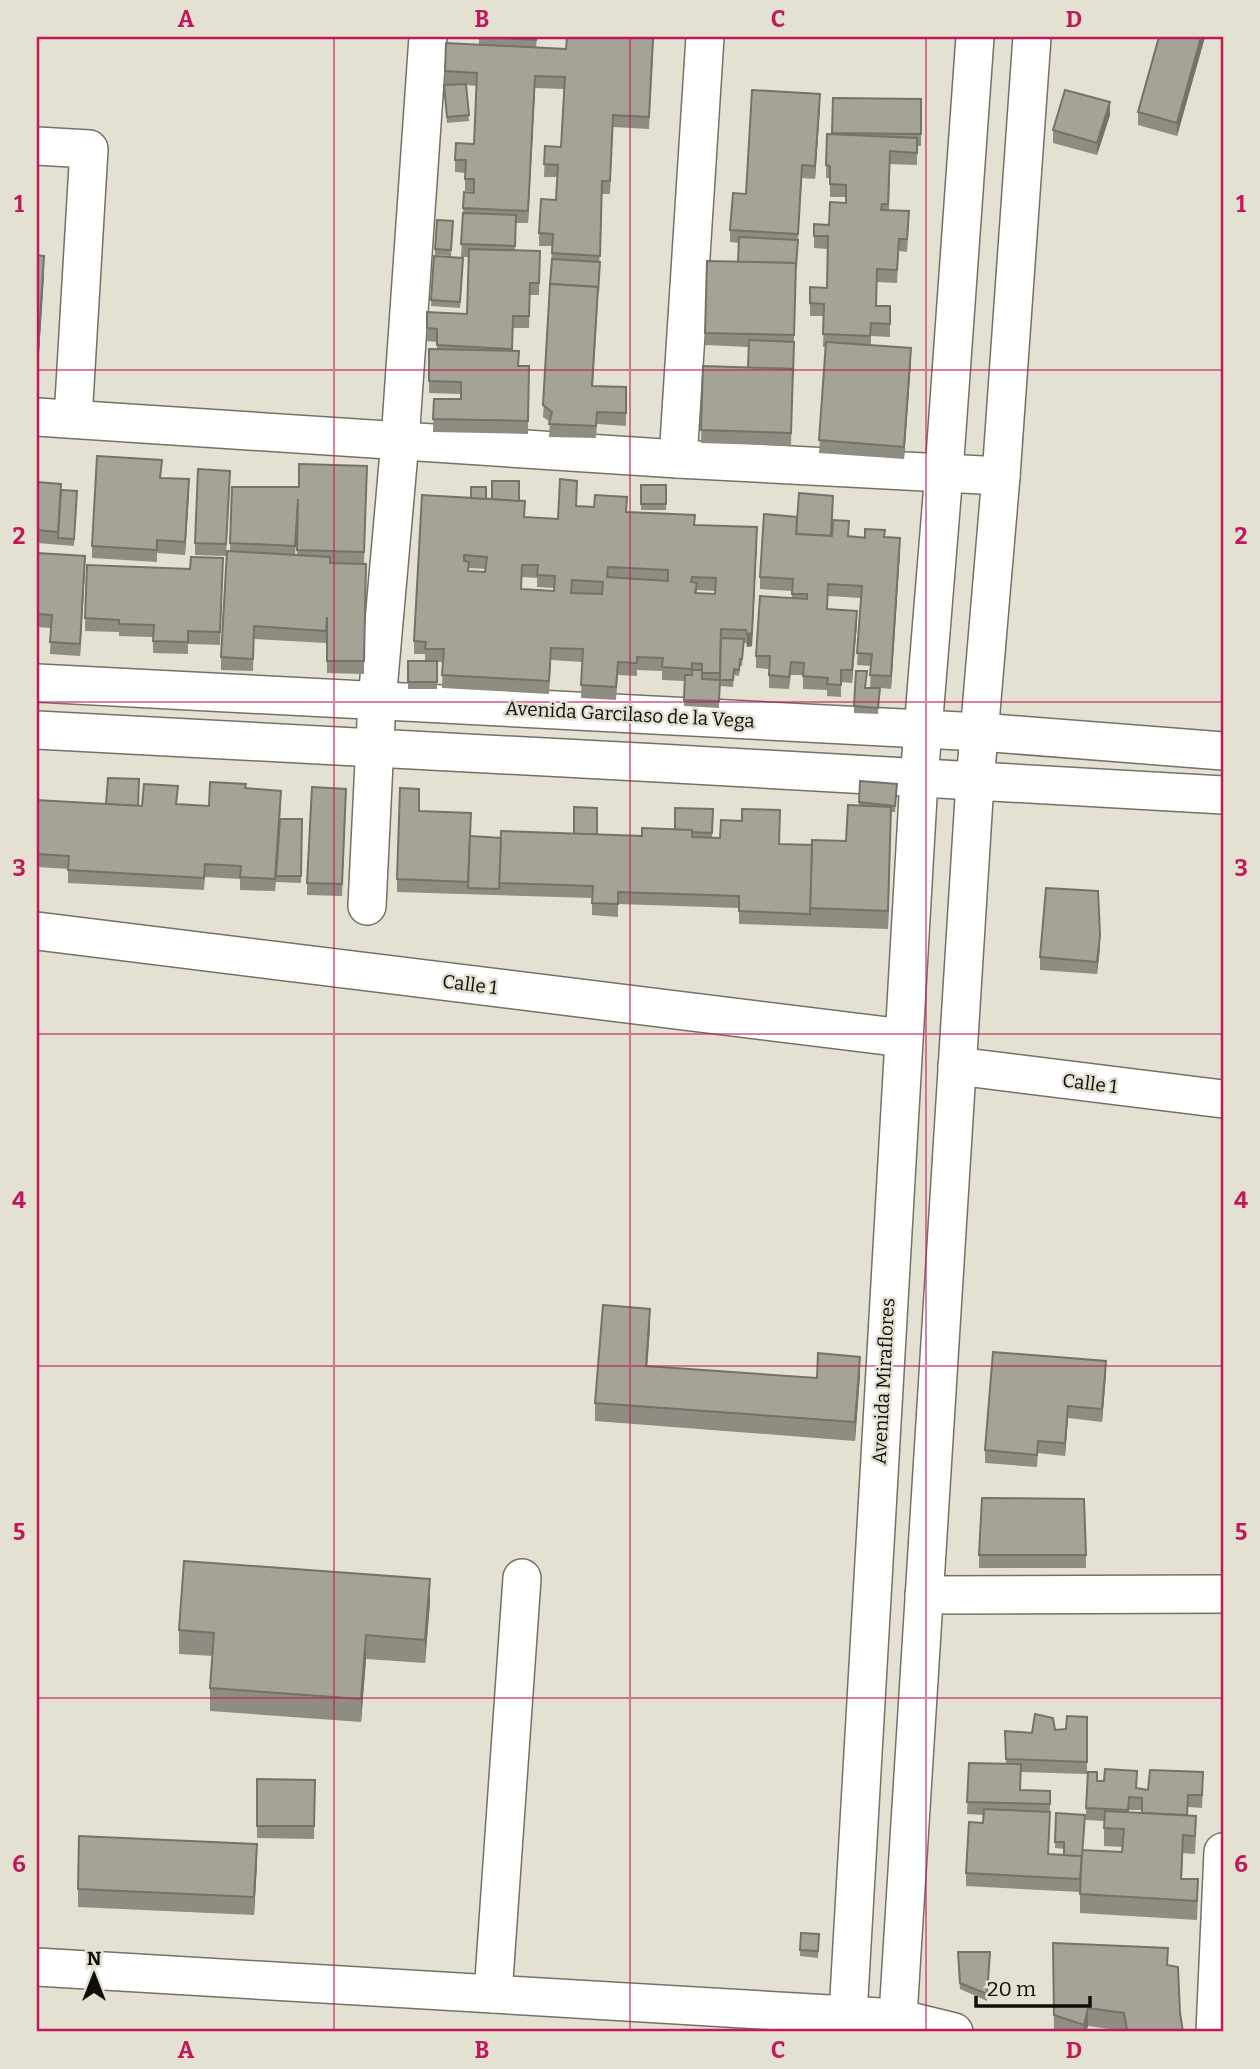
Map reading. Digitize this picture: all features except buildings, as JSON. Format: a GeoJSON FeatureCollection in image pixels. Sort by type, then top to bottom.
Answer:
{"type":"FeatureCollection","features":[{"type":"Feature","properties":{"kind":"street"},"geometry":{"type":"LineString","coordinates":[[367,906],[377,701],[400,442],[428,37]]}},
{"type":"Feature","properties":{"kind":"street"},"geometry":{"type":"LineString","coordinates":[[678,458],[705,37]]}},
{"type":"Feature","properties":{"kind":"street","name":"Avenida Miraflores"},"geometry":{"type":"LineString","coordinates":[[848,2024],[902,1038],[922,730],[944,472],[975,37]]}},
{"type":"Feature","properties":{"kind":"street"},"geometry":{"type":"LineString","coordinates":[[897,2025],[975,782],[1001,476],[1032,37]]}},
{"type":"Feature","properties":{"kind":"street"},"geometry":{"type":"LineString","coordinates":[[37,146],[89,149],[73,419]]}},
{"type":"Feature","properties":{"kind":"street"},"geometry":{"type":"LineString","coordinates":[[37,417],[400,442],[1001,476]]}},
{"type":"Feature","properties":{"kind":"street","name":"Avenida Garcilaso de la Vega"},"geometry":{"type":"LineString","coordinates":[[37,683],[980,732],[1223,751]]}},
{"type":"Feature","properties":{"kind":"street"},"geometry":{"type":"LineString","coordinates":[[37,730],[376,746],[1223,795]]}},
{"type":"Feature","properties":{"kind":"street","name":"Calle 1"},"geometry":{"type":"LineString","coordinates":[[37,931],[902,1038]]}},
{"type":"Feature","properties":{"kind":"street","name":"Calle 1"},"geometry":{"type":"LineString","coordinates":[[957,1066],[1223,1099]]}},
{"type":"Feature","properties":{"kind":"street"},"geometry":{"type":"LineString","coordinates":[[493,1994],[522,1578]]}},
{"type":"Feature","properties":{"kind":"street"},"geometry":{"type":"LineString","coordinates":[[923,1595],[1223,1594]]}},
{"type":"Feature","properties":{"kind":"street"},"geometry":{"type":"LineString","coordinates":[[1215,2032],[1223,1852]]}},
{"type":"Feature","properties":{"kind":"street"},"geometry":{"type":"LineString","coordinates":[[37,1967],[493,1994],[848,2024],[897,2025],[954,2032]]}}]}
